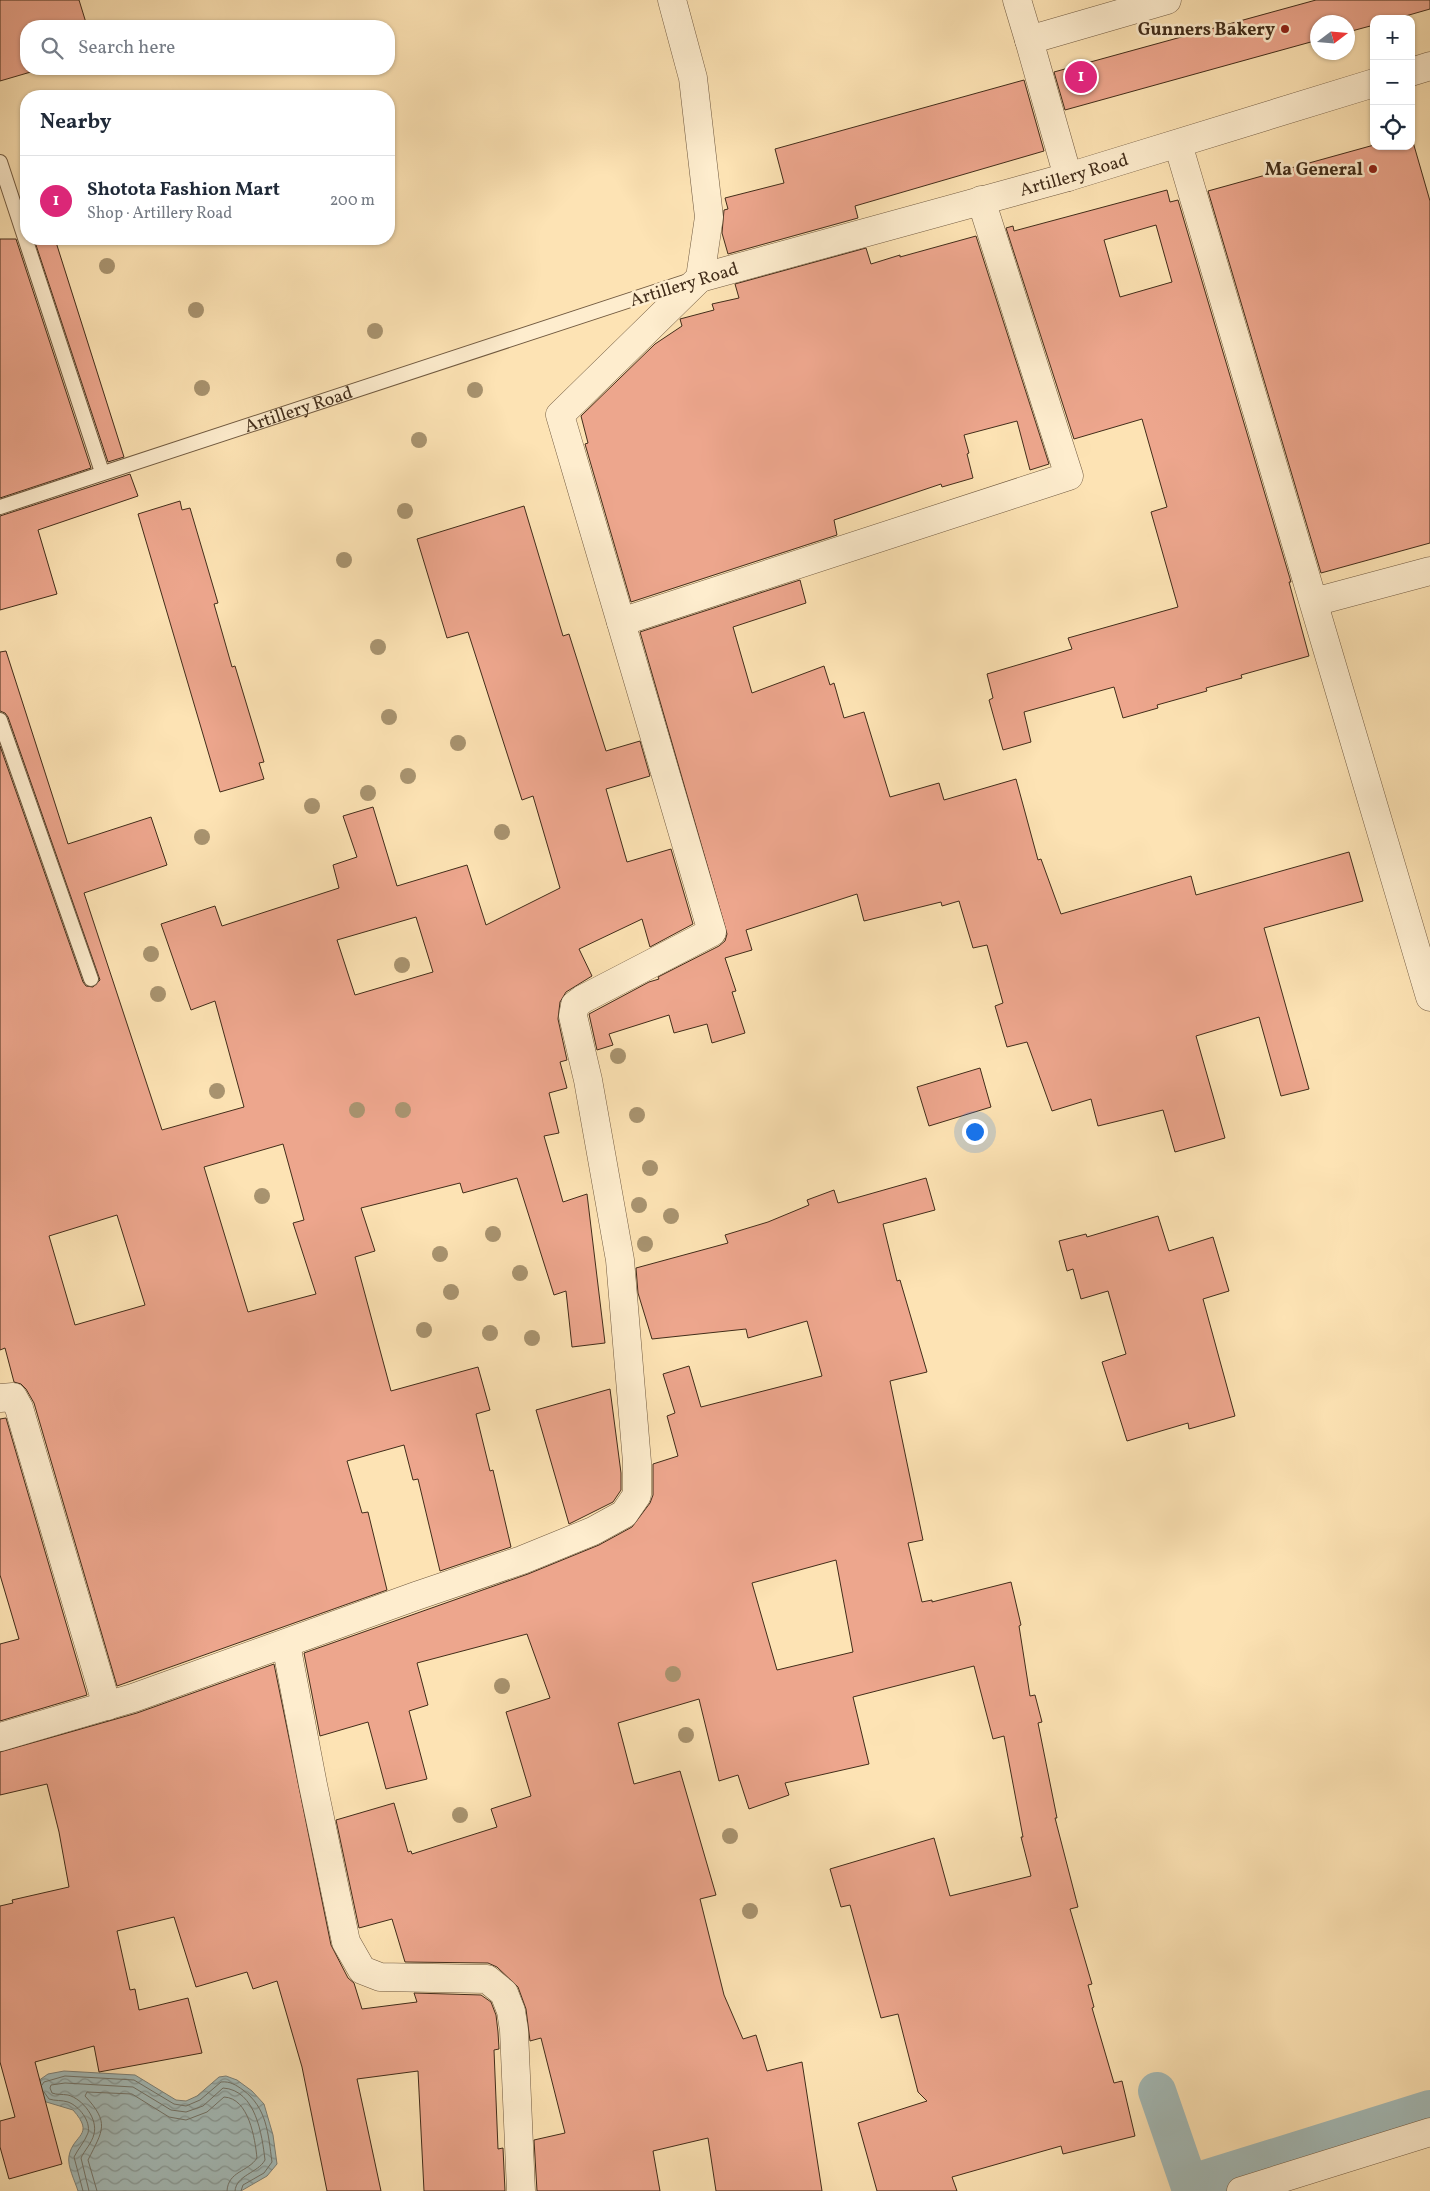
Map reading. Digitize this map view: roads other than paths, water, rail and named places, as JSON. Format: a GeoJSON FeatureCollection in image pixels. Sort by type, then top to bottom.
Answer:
{"type":"FeatureCollection","features":[{"type":"Feature","properties":{"kind":"street"},"geometry":{"type":"LineString","coordinates":[[0,1737],[107,1706],[522,1560],[593,1531],[624,1514],[637,1495],[638,1462],[620,1260],[588,1080],[573,1016],[575,1005],[583,999],[712,932],[560,415],[700,278],[709,217],[693,78],[672,0]]}},
{"type":"Feature","properties":{"kind":"street"},"geometry":{"type":"LineString","coordinates":[[1016,0],[1068,177]]}},
{"type":"Feature","properties":{"kind":"street"},"geometry":{"type":"LineString","coordinates":[[1029,40],[1167,0]]}},
{"type":"Feature","properties":{"kind":"street"},"geometry":{"type":"LineString","coordinates":[[1415,71],[1430,66]]}},
{"type":"Feature","properties":{"kind":"street","name":"Artillery Road"},"geometry":{"type":"LineString","coordinates":[[700,278],[1068,177],[1370,84]]}},
{"type":"Feature","properties":{"kind":"street"},"geometry":{"type":"LineString","coordinates":[[1178,144],[1430,997]]}},
{"type":"Feature","properties":{"kind":"street"},"geometry":{"type":"LineString","coordinates":[[621,622],[1069,476],[981,200]]}},
{"type":"Feature","properties":{"kind":"street"},"geometry":{"type":"LineString","coordinates":[[1314,602],[1430,571]]}},
{"type":"Feature","properties":{"kind":"street"},"geometry":{"type":"LineString","coordinates":[[0,1398],[13,1397],[19,1408],[107,1706]]}},
{"type":"Feature","properties":{"kind":"street"},"geometry":{"type":"LineString","coordinates":[[286,1644],[346,1942],[362,1970],[380,1978],[487,1979],[504,1993],[511,2011],[514,2030],[521,2191]]}},
{"type":"Feature","properties":{"kind":"street"},"geometry":{"type":"LineString","coordinates":[[1241,2191],[1430,2132]]}},
{"type":"Feature","properties":{"kind":"lane"},"geometry":{"type":"LineString","coordinates":[[0,162],[20,223]]}},
{"type":"Feature","properties":{"kind":"lane"},"geometry":{"type":"LineString","coordinates":[[27,245],[102,472]]}},
{"type":"Feature","properties":{"kind":"lane","name":"Artillery Road"},"geometry":{"type":"LineString","coordinates":[[0,507],[102,472],[700,278]]}},
{"type":"Feature","properties":{"kind":"lane"},"geometry":{"type":"LineString","coordinates":[[0,720],[91,979]]}},
{"type":"Feature","properties":{"kind":"water"},"geometry":{"type":"Polygon","coordinates":[[[64,2071],[135,2075],[176,2100],[186,2101],[197,2096],[219,2077],[226,2076],[237,2080],[252,2091],[264,2104],[273,2135],[277,2164],[267,2176],[241,2191],[78,2191],[70,2169],[69,2156],[71,2149],[83,2130],[83,2125],[73,2110],[43,2101],[38,2081],[48,2074],[64,2071]]]}},
{"type":"Feature","properties":{"kind":"waterway"},"geometry":{"type":"LineString","coordinates":[[1157,2091],[1189,2184],[1430,2109]]}},
{"type":"Feature","properties":{"kind":"place","name":"Gunners Bakery"},"geometry":{"type":"Point","coordinates":[1285,29]}},
{"type":"Feature","properties":{"kind":"place","name":"Shotota Fashion Mart"},"geometry":{"type":"Point","coordinates":[1081,77]}},
{"type":"Feature","properties":{"kind":"place","name":"Ma General"},"geometry":{"type":"Point","coordinates":[1373,169]}}]}
